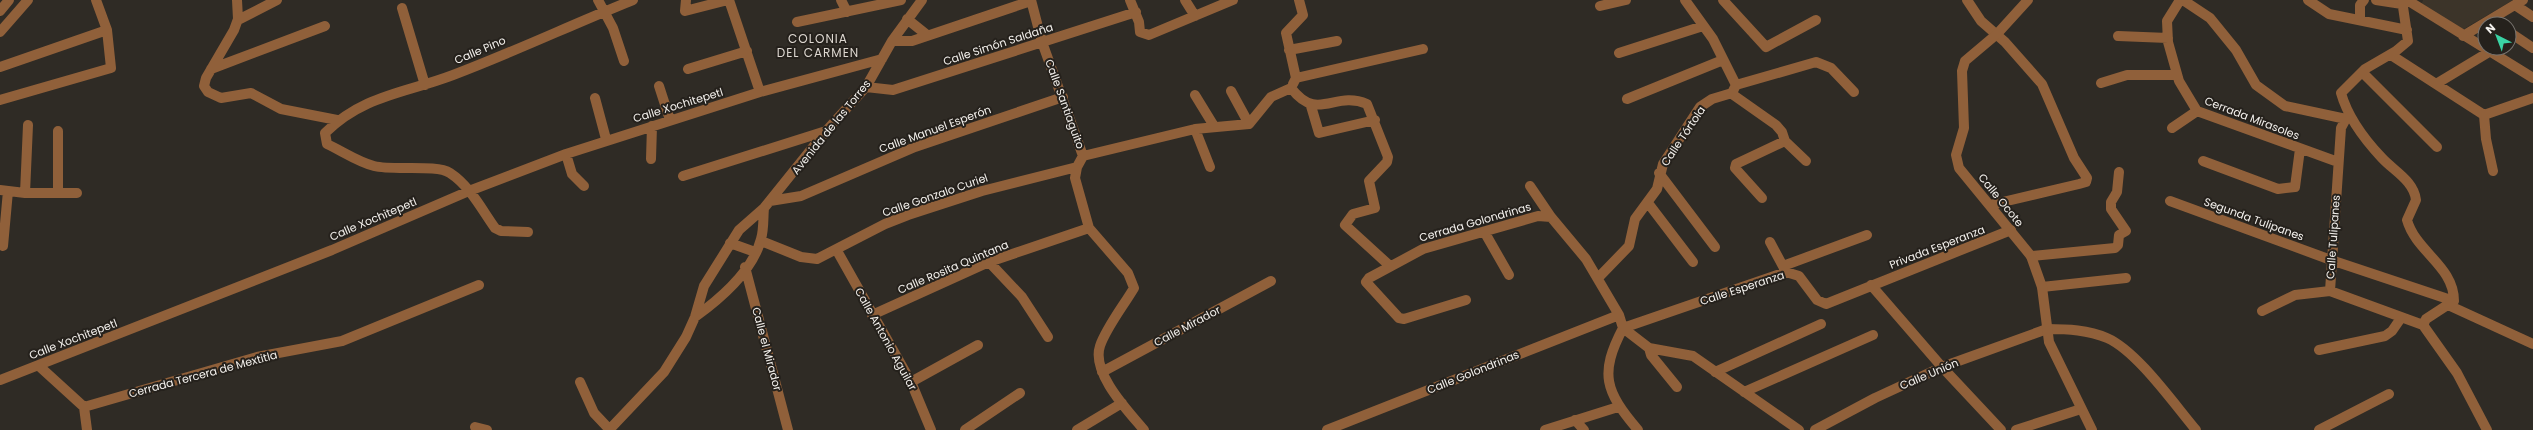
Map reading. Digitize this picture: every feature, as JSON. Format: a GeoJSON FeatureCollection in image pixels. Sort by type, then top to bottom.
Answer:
{"type":"FeatureCollection","features":[{"type":"Feature","properties":{"kind":"street"},"geometry":{"type":"LineString","coordinates":[[0,10],[8,0]]}},
{"type":"Feature","properties":{"kind":"street"},"geometry":{"type":"LineString","coordinates":[[0,32],[28,0]]}},
{"type":"Feature","properties":{"kind":"street"},"geometry":{"type":"LineString","coordinates":[[0,100],[111,68],[107,30],[96,0]]}},
{"type":"Feature","properties":{"kind":"street"},"geometry":{"type":"LineString","coordinates":[[237,0],[238,20],[234,32],[211,69],[204,86],[213,95],[231,97],[251,93],[281,109],[337,120],[325,134],[327,144],[374,166],[407,170],[436,169],[450,173],[469,192],[495,228],[501,231],[528,232]]}},
{"type":"Feature","properties":{"kind":"street"},"geometry":{"type":"LineString","coordinates":[[238,20],[277,0]]}},
{"type":"Feature","properties":{"kind":"street"},"geometry":{"type":"LineString","coordinates":[[598,0],[613,28],[624,61]]}},
{"type":"Feature","properties":{"kind":"street","name":"Calle Pino"},"geometry":{"type":"LineString","coordinates":[[337,120],[371,100],[425,85],[633,0]]}},
{"type":"Feature","properties":{"kind":"street"},"geometry":{"type":"LineString","coordinates":[[686,0],[685,11],[729,0],[760,92]]}},
{"type":"Feature","properties":{"kind":"street"},"geometry":{"type":"LineString","coordinates":[[840,0],[846,12]]}},
{"type":"Feature","properties":{"kind":"street"},"geometry":{"type":"LineString","coordinates":[[797,22],[902,0]]}},
{"type":"Feature","properties":{"kind":"street"},"geometry":{"type":"LineString","coordinates":[[892,42],[912,41],[1031,0]]}},
{"type":"Feature","properties":{"kind":"street","name":"Calle Santiaguito"},"geometry":{"type":"LineString","coordinates":[[1031,0],[1042,42],[1083,156],[1077,167],[1074,178],[1089,228],[1128,273],[1134,288],[1100,346],[1098,358],[1102,372],[1111,390],[1144,430]]}},
{"type":"Feature","properties":{"kind":"street"},"geometry":{"type":"LineString","coordinates":[[1130,0],[1139,22],[1138,28],[1144,35],[1157,33],[1233,0]]}},
{"type":"Feature","properties":{"kind":"street"},"geometry":{"type":"LineString","coordinates":[[1185,0],[1195,16]]}},
{"type":"Feature","properties":{"kind":"street"},"geometry":{"type":"LineString","coordinates":[[1083,156],[1195,129],[1214,126],[1249,124],[1271,97],[1291,88],[1296,78],[1286,32],[1303,14],[1299,0]]}},
{"type":"Feature","properties":{"kind":"street"},"geometry":{"type":"LineString","coordinates":[[1600,6],[1626,0]]}},
{"type":"Feature","properties":{"kind":"street"},"geometry":{"type":"LineString","coordinates":[[1685,0],[1713,39],[1722,60],[1736,85],[1735,91],[1732,94],[1776,125],[1782,132],[1785,141],[1806,161]]}},
{"type":"Feature","properties":{"kind":"street"},"geometry":{"type":"LineString","coordinates":[[1723,0],[1760,43],[1766,46],[1816,20]]}},
{"type":"Feature","properties":{"kind":"street"},"geometry":{"type":"LineString","coordinates":[[1967,0],[1981,21],[1997,34],[2042,84],[2074,158],[2087,178],[2086,182],[2079,184],[1990,205]]}},
{"type":"Feature","properties":{"kind":"street","name":"Calle Ocote"},"geometry":{"type":"LineString","coordinates":[[2028,0],[1997,34],[1965,61],[1962,71],[1964,128],[1956,155],[1959,168],[2031,256],[2042,287],[2048,329],[2055,355],[2092,430]]}},
{"type":"Feature","properties":{"kind":"street"},"geometry":{"type":"LineString","coordinates":[[2181,0],[2210,18],[2236,50],[2256,85],[2285,106],[2348,116]]}},
{"type":"Feature","properties":{"kind":"street","name":"Cerrada Mirasoles"},"geometry":{"type":"LineString","coordinates":[[2181,0],[2167,21],[2168,38],[2176,74],[2197,111],[2338,162]]}},
{"type":"Feature","properties":{"kind":"street"},"geometry":{"type":"LineString","coordinates":[[2308,0],[2329,14],[2407,30]]}},
{"type":"Feature","properties":{"kind":"street"},"geometry":{"type":"LineString","coordinates":[[2360,20],[2360,5],[2364,0]]}},
{"type":"Feature","properties":{"kind":"street"},"geometry":{"type":"LineString","coordinates":[[2376,0],[2404,1],[2477,45]]}},
{"type":"Feature","properties":{"kind":"street","name":"Avenida de las Torres"},"geometry":{"type":"LineString","coordinates":[[609,430],[664,372],[686,337],[695,317],[704,286],[739,230],[767,205],[826,131],[866,87],[892,42],[920,1]]}},
{"type":"Feature","properties":{"kind":"street"},"geometry":{"type":"LineString","coordinates":[[2404,1],[2408,41],[2402,49],[2362,72],[2341,93],[2348,116],[2383,159],[2413,189],[2416,200],[2413,211],[2407,220],[2408,231],[2419,247],[2448,274],[2455,289],[2451,303],[2426,319],[2423,325]]}},
{"type":"Feature","properties":{"kind":"street"},"geometry":{"type":"LineString","coordinates":[[2502,16],[2519,2],[2533,17]]}},
{"type":"Feature","properties":{"kind":"street"},"geometry":{"type":"LineString","coordinates":[[402,8],[425,85]]}},
{"type":"Feature","properties":{"kind":"street","name":"Calle Simón Saldaña"},"geometry":{"type":"LineString","coordinates":[[866,87],[893,90],[1136,12]]}},
{"type":"Feature","properties":{"kind":"street"},"geometry":{"type":"LineString","coordinates":[[907,19],[927,35]]}},
{"type":"Feature","properties":{"kind":"street"},"geometry":{"type":"LineString","coordinates":[[211,69],[325,26]]}},
{"type":"Feature","properties":{"kind":"street"},"geometry":{"type":"LineString","coordinates":[[1619,53],[1703,26]]}},
{"type":"Feature","properties":{"kind":"street"},"geometry":{"type":"LineString","coordinates":[[0,67],[107,30]]}},
{"type":"Feature","properties":{"kind":"street"},"geometry":{"type":"LineString","coordinates":[[2463,36],[2477,30]]}},
{"type":"Feature","properties":{"kind":"street"},"geometry":{"type":"LineString","coordinates":[[2118,36],[2168,38]]}},
{"type":"Feature","properties":{"kind":"street"},"geometry":{"type":"LineString","coordinates":[[2517,37],[2533,48]]}},
{"type":"Feature","properties":{"kind":"street"},"geometry":{"type":"LineString","coordinates":[[1289,50],[1337,41]]}},
{"type":"Feature","properties":{"kind":"street"},"geometry":{"type":"LineString","coordinates":[[1296,78],[1423,49]]}},
{"type":"Feature","properties":{"kind":"street"},"geometry":{"type":"LineString","coordinates":[[688,69],[746,51]]}},
{"type":"Feature","properties":{"kind":"street"},"geometry":{"type":"LineString","coordinates":[[2391,55],[2484,115]]}},
{"type":"Feature","properties":{"kind":"street"},"geometry":{"type":"LineString","coordinates":[[2436,84],[2482,56]]}},
{"type":"Feature","properties":{"kind":"street"},"geometry":{"type":"LineString","coordinates":[[2496,56],[2533,78]]}},
{"type":"Feature","properties":{"kind":"street","name":"Calle Xochitepetl"},"geometry":{"type":"LineString","coordinates":[[0,380],[332,250],[469,192],[606,139],[760,92],[851,66],[882,59]]}},
{"type":"Feature","properties":{"kind":"street"},"geometry":{"type":"LineString","coordinates":[[1628,99],[1722,60]]}},
{"type":"Feature","properties":{"kind":"street"},"geometry":{"type":"LineString","coordinates":[[1736,85],[1816,62],[1823,63],[1831,68],[1854,92]]}},
{"type":"Feature","properties":{"kind":"street"},"geometry":{"type":"LineString","coordinates":[[2362,72],[2437,147]]}},
{"type":"Feature","properties":{"kind":"street"},"geometry":{"type":"LineString","coordinates":[[2101,83],[2127,75],[2176,74]]}},
{"type":"Feature","properties":{"kind":"street"},"geometry":{"type":"LineString","coordinates":[[659,86],[670,120]]}},
{"type":"Feature","properties":{"kind":"street"},"geometry":{"type":"LineString","coordinates":[[1291,88],[1301,102],[1311,106],[1360,100],[1367,104],[1375,120],[1388,157],[1387,162],[1369,181],[1368,185],[1375,208],[1354,213],[1347,218],[1345,225],[1390,266]]}},
{"type":"Feature","properties":{"kind":"street"},"geometry":{"type":"LineString","coordinates":[[1231,91],[1249,124]]}},
{"type":"Feature","properties":{"kind":"street","name":"Calle Tórtola"},"geometry":{"type":"LineString","coordinates":[[1598,278],[1626,252],[1629,246],[1635,220],[1657,189],[1659,173],[1668,154],[1700,107],[1717,96],[1732,94]]}},
{"type":"Feature","properties":{"kind":"street"},"geometry":{"type":"LineString","coordinates":[[1194,95],[1214,126]]}},
{"type":"Feature","properties":{"kind":"street"},"geometry":{"type":"LineString","coordinates":[[595,98],[606,139]]}},
{"type":"Feature","properties":{"kind":"street","name":"Calle Manuel Esperón"},"geometry":{"type":"LineString","coordinates":[[767,205],[801,196],[915,147],[1063,98]]}},
{"type":"Feature","properties":{"kind":"street"},"geometry":{"type":"LineString","coordinates":[[2484,115],[2533,98]]}},
{"type":"Feature","properties":{"kind":"street"},"geometry":{"type":"LineString","coordinates":[[1311,106],[1319,133],[1375,120]]}},
{"type":"Feature","properties":{"kind":"street"},"geometry":{"type":"LineString","coordinates":[[2172,128],[2197,111]]}},
{"type":"Feature","properties":{"kind":"street"},"geometry":{"type":"LineString","coordinates":[[2484,115],[2486,139],[2493,171]]}},
{"type":"Feature","properties":{"kind":"street","name":"Calle Tulipanes"},"geometry":{"type":"LineString","coordinates":[[2262,311],[2296,295],[2330,292],[2340,128],[2348,116]]}},
{"type":"Feature","properties":{"kind":"street"},"geometry":{"type":"LineString","coordinates":[[25,194],[28,125]]}},
{"type":"Feature","properties":{"kind":"street"},"geometry":{"type":"LineString","coordinates":[[651,159],[652,126]]}},
{"type":"Feature","properties":{"kind":"street"},"geometry":{"type":"LineString","coordinates":[[1195,129],[1210,167]]}},
{"type":"Feature","properties":{"kind":"street"},"geometry":{"type":"LineString","coordinates":[[58,131],[58,193]]}},
{"type":"Feature","properties":{"kind":"street"},"geometry":{"type":"LineString","coordinates":[[683,176],[826,131]]}},
{"type":"Feature","properties":{"kind":"street"},"geometry":{"type":"LineString","coordinates":[[1762,198],[1735,168],[1736,164],[1785,141]]}},
{"type":"Feature","properties":{"kind":"street"},"geometry":{"type":"LineString","coordinates":[[2203,161],[2278,189],[2288,189],[2295,187],[2300,149]]}},
{"type":"Feature","properties":{"kind":"street"},"geometry":{"type":"LineString","coordinates":[[566,154],[572,174],[584,186]]}},
{"type":"Feature","properties":{"kind":"street","name":"Calle Gonzalo Curiel"},"geometry":{"type":"LineString","coordinates":[[761,241],[811,260],[885,224],[908,215],[982,191],[1077,167]]}},
{"type":"Feature","properties":{"kind":"street"},"geometry":{"type":"LineString","coordinates":[[2031,256],[2115,248],[2118,245],[2119,235],[2126,230],[2111,209],[2111,202],[2117,192],[2119,172]]}},
{"type":"Feature","properties":{"kind":"street"},"geometry":{"type":"LineString","coordinates":[[1659,173],[1715,247]]}},
{"type":"Feature","properties":{"kind":"street"},"geometry":{"type":"LineString","coordinates":[[1530,186],[1551,217],[1586,259],[1619,315],[1622,328],[1649,348],[1658,352],[1686,352],[1799,430]]}},
{"type":"Feature","properties":{"kind":"street"},"geometry":{"type":"LineString","coordinates":[[3,246],[4,191],[25,194],[78,193]]}},
{"type":"Feature","properties":{"kind":"street","name":"Segunda Tulipanes"},"geometry":{"type":"LineString","coordinates":[[2170,201],[2451,303],[2533,344]]}},
{"type":"Feature","properties":{"kind":"street"},"geometry":{"type":"LineString","coordinates":[[1648,203],[1693,262]]}},
{"type":"Feature","properties":{"kind":"street","name":"Avenida de las Torres"},"geometry":{"type":"LineString","coordinates":[[695,317],[718,300],[745,267],[755,252],[761,241],[767,205]]}},
{"type":"Feature","properties":{"kind":"street","name":"Cerrada Golondrinas"},"geometry":{"type":"LineString","coordinates":[[1466,300],[1404,319],[1399,318],[1366,282],[1369,278],[1423,249],[1485,233],[1538,216],[1551,217]]}},
{"type":"Feature","properties":{"kind":"street","name":"Calle Rosita Quintana"},"geometry":{"type":"LineString","coordinates":[[872,315],[989,262],[1089,228]]}},
{"type":"Feature","properties":{"kind":"street","name":"Privada Esperanza"},"geometry":{"type":"LineString","coordinates":[[1871,285],[2011,230]]}},
{"type":"Feature","properties":{"kind":"street"},"geometry":{"type":"LineString","coordinates":[[1485,233],[1509,275]]}},
{"type":"Feature","properties":{"kind":"street"},"geometry":{"type":"LineString","coordinates":[[1770,242],[1785,269],[1867,236]]}},
{"type":"Feature","properties":{"kind":"street"},"geometry":{"type":"LineString","coordinates":[[730,243],[755,252]]}},
{"type":"Feature","properties":{"kind":"street","name":"Calle Antonio Aguilar"},"geometry":{"type":"LineString","coordinates":[[836,249],[911,382],[931,430]]}},
{"type":"Feature","properties":{"kind":"street"},"geometry":{"type":"LineString","coordinates":[[989,262],[1022,297],[1048,337]]}},
{"type":"Feature","properties":{"kind":"street","name":"Calle el Mirador"},"geometry":{"type":"LineString","coordinates":[[745,267],[788,430]]}},
{"type":"Feature","properties":{"kind":"street","name":"Calle Esperanza"},"geometry":{"type":"LineString","coordinates":[[1622,328],[1785,269],[1799,276],[1817,300],[1826,304],[1871,285]]}},
{"type":"Feature","properties":{"kind":"street"},"geometry":{"type":"LineString","coordinates":[[2042,287],[2126,278]]}},
{"type":"Feature","properties":{"kind":"street","name":"Calle Mirador"},"geometry":{"type":"LineString","coordinates":[[1102,372],[1272,281]]}},
{"type":"Feature","properties":{"kind":"street","name":"Cerrada Tercera de Mextitla"},"geometry":{"type":"LineString","coordinates":[[84,407],[257,357],[342,341],[479,285]]}},
{"type":"Feature","properties":{"kind":"street"},"geometry":{"type":"LineString","coordinates":[[1871,285],[1942,367],[2001,430]]}},
{"type":"Feature","properties":{"kind":"street"},"geometry":{"type":"LineString","coordinates":[[2330,292],[2423,325],[2457,373],[2487,430]]}},
{"type":"Feature","properties":{"kind":"street","name":"Calle Golondrinas"},"geometry":{"type":"LineString","coordinates":[[1327,430],[1619,315]]}},
{"type":"Feature","properties":{"kind":"street"},"geometry":{"type":"LineString","coordinates":[[2319,350],[2385,336],[2392,331],[2401,318]]}},
{"type":"Feature","properties":{"kind":"street"},"geometry":{"type":"LineString","coordinates":[[1715,372],[1821,324]]}},
{"type":"Feature","properties":{"kind":"street"},"geometry":{"type":"LineString","coordinates":[[1622,328],[1610,349],[1606,368],[1608,385],[1618,406],[1638,430]]}},
{"type":"Feature","properties":{"kind":"street"},"geometry":{"type":"LineString","coordinates":[[2048,329],[2096,332],[2112,338],[2139,363],[2196,430]]}},
{"type":"Feature","properties":{"kind":"street","name":"Calle Unión"},"geometry":{"type":"LineString","coordinates":[[1815,430],[1875,398],[1942,367],[2048,329]]}},
{"type":"Feature","properties":{"kind":"street"},"geometry":{"type":"LineString","coordinates":[[1744,392],[1873,335]]}},
{"type":"Feature","properties":{"kind":"street"},"geometry":{"type":"LineString","coordinates":[[911,382],[978,345]]}},
{"type":"Feature","properties":{"kind":"street"},"geometry":{"type":"LineString","coordinates":[[1649,348],[1651,355],[1677,386]]}},
{"type":"Feature","properties":{"kind":"street"},"geometry":{"type":"LineString","coordinates":[[39,366],[84,407],[87,430]]}},
{"type":"Feature","properties":{"kind":"street"},"geometry":{"type":"LineString","coordinates":[[580,382],[594,413],[609,430]]}},
{"type":"Feature","properties":{"kind":"street"},"geometry":{"type":"LineString","coordinates":[[965,430],[1020,394]]}},
{"type":"Feature","properties":{"kind":"street"},"geometry":{"type":"LineString","coordinates":[[2319,430],[2389,394]]}},
{"type":"Feature","properties":{"kind":"street"},"geometry":{"type":"LineString","coordinates":[[1077,430],[1122,403]]}},
{"type":"Feature","properties":{"kind":"street"},"geometry":{"type":"LineString","coordinates":[[1545,430],[1618,406]]}},
{"type":"Feature","properties":{"kind":"street"},"geometry":{"type":"LineString","coordinates":[[2016,430],[2081,409]]}},
{"type":"Feature","properties":{"kind":"street"},"geometry":{"type":"LineString","coordinates":[[1575,420],[1584,430]]}},
{"type":"Feature","properties":{"kind":"street"},"geometry":{"type":"LineString","coordinates":[[475,427],[487,430]]}},
{"type":"Feature","properties":{"kind":"shaded area"},"geometry":{"type":"Polygon","coordinates":[[[2423,0],[2513,0],[2486,16],[2477,16],[2477,21],[2462,30],[2421,6],[2423,0]]]}},
{"type":"Feature","properties":{"kind":"district","name":"COLONIA DEL CARMEN"},"geometry":{"type":"Point","coordinates":[818,46]}}]}
